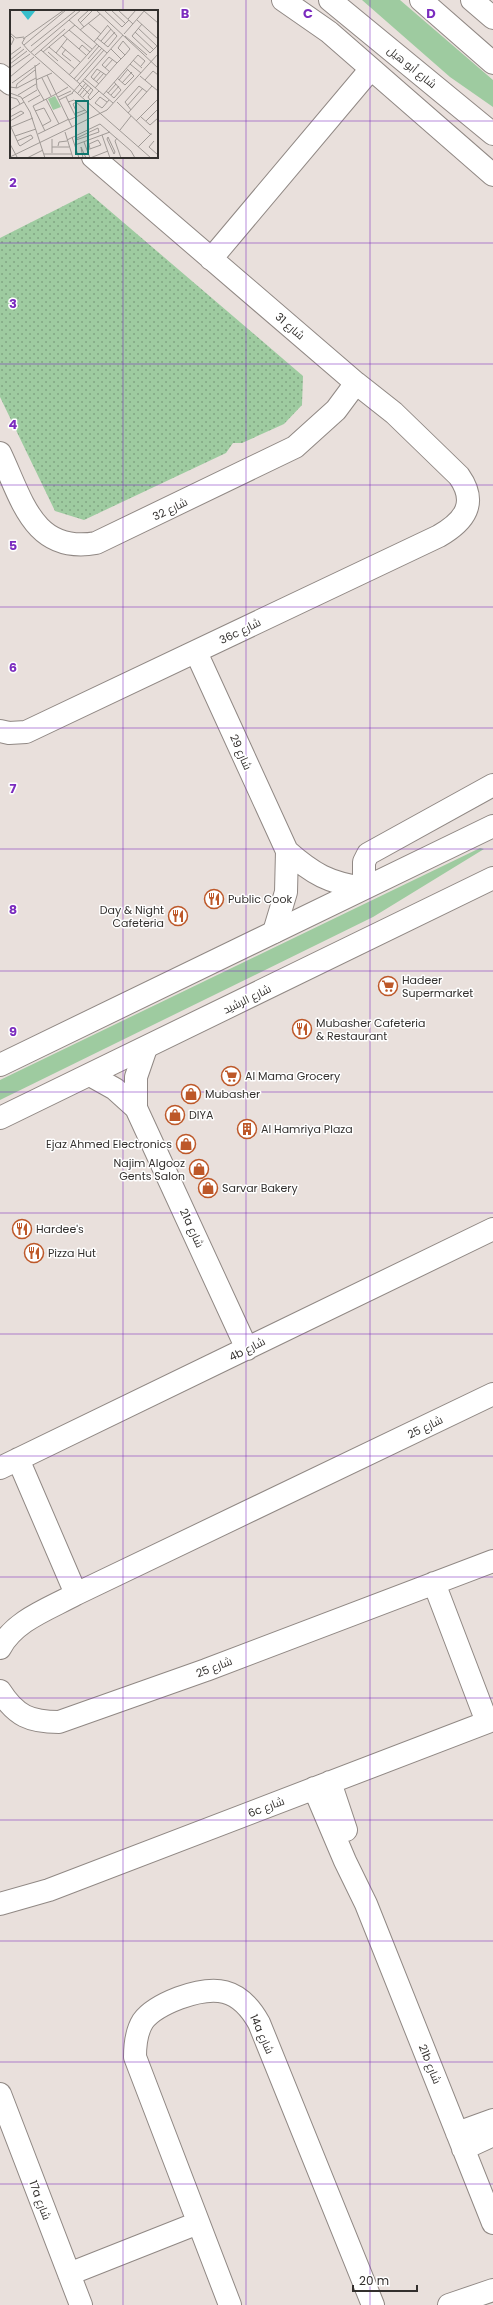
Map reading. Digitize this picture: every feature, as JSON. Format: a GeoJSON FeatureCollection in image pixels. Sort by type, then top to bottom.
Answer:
{"type":"FeatureCollection","features":[{"type":"Feature","properties":{"kind":"street"},"geometry":{"type":"LineString","coordinates":[[283,0],[329,32],[370,70],[493,175]]}},
{"type":"Feature","properties":{"kind":"street","name":"شارع أبو هيل"},"geometry":{"type":"LineString","coordinates":[[330,0],[493,134]]}},
{"type":"Feature","properties":{"kind":"street"},"geometry":{"type":"LineString","coordinates":[[421,0],[493,63]]}},
{"type":"Feature","properties":{"kind":"street"},"geometry":{"type":"LineString","coordinates":[[472,0],[493,18]]}},
{"type":"Feature","properties":{"kind":"street"},"geometry":{"type":"LineString","coordinates":[[211,259],[370,70]]}},
{"type":"Feature","properties":{"kind":"street"},"geometry":{"type":"LineString","coordinates":[[0,75],[10,83]]}},
{"type":"Feature","properties":{"kind":"street","name":"شارع 31"},"geometry":{"type":"LineString","coordinates":[[94,158],[356,383],[394,413],[445,460],[465,485],[468,507]]}},
{"type":"Feature","properties":{"kind":"street","name":"شارع 32"},"geometry":{"type":"LineString","coordinates":[[0,453],[31,517],[40,529],[52,538],[66,544],[81,546],[96,543],[295,447],[336,410],[356,383]]}},
{"type":"Feature","properties":{"kind":"street","name":"36c شارع"},"geometry":{"type":"LineString","coordinates":[[0,731],[9,733],[26,732],[196,652],[438,536],[451,529],[461,519],[468,507]]}},
{"type":"Feature","properties":{"kind":"street","name":"شارع 29"},"geometry":{"type":"LineString","coordinates":[[196,652],[287,851],[286,892],[274,932]]}},
{"type":"Feature","properties":{"kind":"street"},"geometry":{"type":"LineString","coordinates":[[364,888],[364,862],[368,854],[493,785]]}},
{"type":"Feature","properties":{"kind":"street"},"geometry":{"type":"LineString","coordinates":[[0,1065],[493,826]]}},
{"type":"Feature","properties":{"kind":"street","name":"شارع 29"},"geometry":{"type":"LineString","coordinates":[[287,851],[320,876],[339,885],[364,888]]}},
{"type":"Feature","properties":{"kind":"street","name":"شارع الرشيد"},"geometry":{"type":"LineString","coordinates":[[0,1118],[493,878]]}},
{"type":"Feature","properties":{"kind":"street","name":"21a شارع"},"geometry":{"type":"LineString","coordinates":[[136,1108],[136,1077],[146,1048]]}},
{"type":"Feature","properties":{"kind":"street","name":"21a شارع"},"geometry":{"type":"LineString","coordinates":[[90,1075],[115,1089],[136,1108],[247,1349]]}},
{"type":"Feature","properties":{"kind":"street","name":"4b شارع"},"geometry":{"type":"LineString","coordinates":[[9,1463],[493,1230]]}},
{"type":"Feature","properties":{"kind":"street","name":"شارع 25"},"geometry":{"type":"LineString","coordinates":[[0,1648],[6,1637],[20,1624],[76,1594],[493,1394]]}},
{"type":"Feature","properties":{"kind":"street"},"geometry":{"type":"LineString","coordinates":[[9,1463],[76,1594]]}},
{"type":"Feature","properties":{"kind":"street","name":"شارع 25"},"geometry":{"type":"LineString","coordinates":[[0,1691],[9,1705],[23,1717],[41,1722],[59,1722],[185,1678],[493,1562]]}},
{"type":"Feature","properties":{"kind":"street"},"geometry":{"type":"LineString","coordinates":[[434,1583],[490,1721]]}},
{"type":"Feature","properties":{"kind":"street","name":"6c شارع"},"geometry":{"type":"LineString","coordinates":[[0,1914],[40,1894],[490,1721]]}},
{"type":"Feature","properties":{"kind":"street","name":"21b شارع"},"geometry":{"type":"LineString","coordinates":[[322,1785],[345,1861],[366,1904],[493,2223]]}},
{"type":"Feature","properties":{"kind":"street","name":"6c شارع"},"geometry":{"type":"LineString","coordinates":[[0,1904],[40,1894]]}},
{"type":"Feature","properties":{"kind":"street","name":"14a شارع"},"geometry":{"type":"LineString","coordinates":[[230,2305],[139,2072],[135,2057],[135,2041],[143,2022],[154,2011],[167,2003],[209,1990],[225,1992],[240,1998],[251,2010],[259,2023],[374,2305]]}},
{"type":"Feature","properties":{"kind":"street","name":"17a شارع"},"geometry":{"type":"LineString","coordinates":[[0,2094],[81,2305]]}},
{"type":"Feature","properties":{"kind":"street"},"geometry":{"type":"LineString","coordinates":[[460,2141],[493,2120]]}},
{"type":"Feature","properties":{"kind":"street"},"geometry":{"type":"LineString","coordinates":[[460,2141],[493,2135]]}},
{"type":"Feature","properties":{"kind":"street"},"geometry":{"type":"LineString","coordinates":[[69,2274],[198,2223]]}},
{"type":"Feature","properties":{"kind":"street"},"geometry":{"type":"LineString","coordinates":[[449,2305],[493,2290]]}},
{"type":"Feature","properties":{"kind":"green space"},"geometry":{"type":"Polygon","coordinates":[[[362,0],[400,0],[493,80],[493,107],[450,77],[362,0]]]}},
{"type":"Feature","properties":{"kind":"green space"},"geometry":{"type":"Polygon","coordinates":[[[89,193],[303,376],[302,405],[284,424],[242,443],[233,443],[226,453],[84,520],[55,511],[0,397],[0,238],[89,193]]]}},
{"type":"Feature","properties":{"kind":"green space"},"geometry":{"type":"Polygon","coordinates":[[[480,848],[484,849],[373,917],[0,1100],[0,1080],[480,848]]]}},
{"type":"Feature","properties":{"kind":"place","name":"Public Cook"},"geometry":{"type":"Point","coordinates":[214,899]}},
{"type":"Feature","properties":{"kind":"place","name":"Day & Night Cafeteria"},"geometry":{"type":"Point","coordinates":[178,916]}},
{"type":"Feature","properties":{"kind":"place","name":"Hadeer Supermarket"},"geometry":{"type":"Point","coordinates":[388,986]}},
{"type":"Feature","properties":{"kind":"place","name":"Mubasher Cafeteria & Restaurant"},"geometry":{"type":"Point","coordinates":[302,1029]}},
{"type":"Feature","properties":{"kind":"place","name":"Al Mama Grocery"},"geometry":{"type":"Point","coordinates":[231,1076]}},
{"type":"Feature","properties":{"kind":"place","name":"Mubasher"},"geometry":{"type":"Point","coordinates":[191,1094]}},
{"type":"Feature","properties":{"kind":"place","name":"DIYA"},"geometry":{"type":"Point","coordinates":[175,1115]}},
{"type":"Feature","properties":{"kind":"place","name":"Al Hamriya Plaza"},"geometry":{"type":"Point","coordinates":[247,1129]}},
{"type":"Feature","properties":{"kind":"place","name":"Ejaz Ahmed Electronics"},"geometry":{"type":"Point","coordinates":[186,1144]}},
{"type":"Feature","properties":{"kind":"place","name":"Najim Algooz Gents Salon"},"geometry":{"type":"Point","coordinates":[199,1169]}},
{"type":"Feature","properties":{"kind":"place","name":"Sarvar Bakery"},"geometry":{"type":"Point","coordinates":[208,1188]}},
{"type":"Feature","properties":{"kind":"place","name":"Hardee's"},"geometry":{"type":"Point","coordinates":[22,1229]}},
{"type":"Feature","properties":{"kind":"place","name":"Pizza Hut"},"geometry":{"type":"Point","coordinates":[34,1253]}}]}
